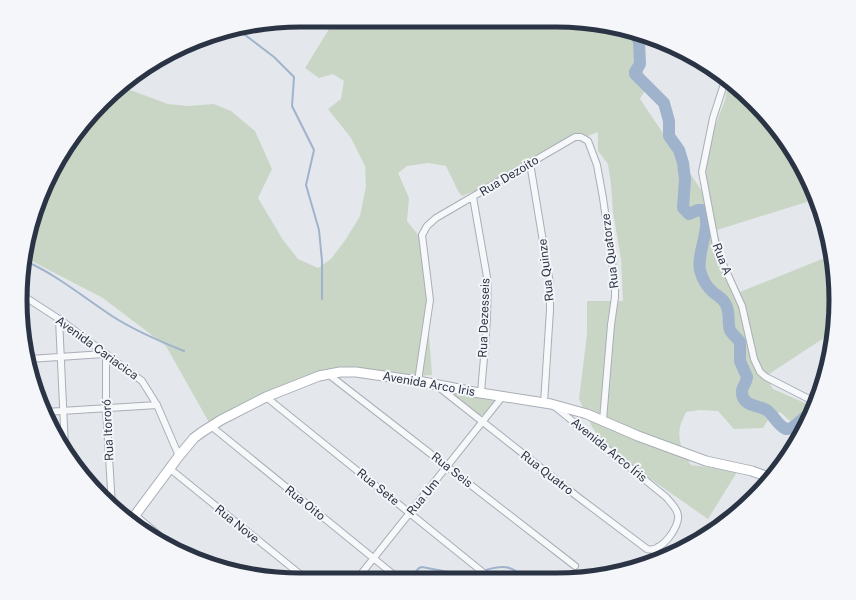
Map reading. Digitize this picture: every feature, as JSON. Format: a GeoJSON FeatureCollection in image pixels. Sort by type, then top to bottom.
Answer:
{"type":"FeatureCollection","features":[{"type":"Feature","properties":{"kind":"street","name":"Rua A"},"geometry":{"type":"LineString","coordinates":[[724,85],[713,118],[702,172],[717,251],[742,306],[753,354],[760,372],[766,377],[810,399]]}},
{"type":"Feature","properties":{"kind":"street","name":"Rua Dezoito"},"geometry":{"type":"LineString","coordinates":[[418,381],[430,300],[422,235],[427,226],[436,218],[473,198],[530,163],[575,137],[581,136]]}},
{"type":"Feature","properties":{"kind":"street","name":"Rua Quatorze"},"geometry":{"type":"LineString","coordinates":[[581,136],[588,142],[597,165],[615,283],[616,297],[612,318],[603,420]]}},
{"type":"Feature","properties":{"kind":"street","name":"Rua Quinze"},"geometry":{"type":"LineString","coordinates":[[530,163],[550,284],[548,403]]}},
{"type":"Feature","properties":{"kind":"street","name":"Rua Dezesseis"},"geometry":{"type":"LineString","coordinates":[[473,198],[487,277],[487,310],[481,392]]}},
{"type":"Feature","properties":{"kind":"street","name":"Avenida Cariacica"},"geometry":{"type":"LineString","coordinates":[[27,298],[59,319],[142,381],[157,405],[178,456]]}},
{"type":"Feature","properties":{"kind":"street"},"geometry":{"type":"LineString","coordinates":[[59,319],[64,437]]}},
{"type":"Feature","properties":{"kind":"street"},"geometry":{"type":"LineString","coordinates":[[33,359],[105,354]]}},
{"type":"Feature","properties":{"kind":"street","name":"Rua Itororó"},"geometry":{"type":"LineString","coordinates":[[105,354],[106,408],[111,497]]}},
{"type":"Feature","properties":{"kind":"street","name":"Avenida Arco Iris"},"geometry":{"type":"LineString","coordinates":[[134,517],[178,456],[194,438],[211,426],[225,417],[266,397],[308,380],[328,374],[356,372],[433,383],[548,403],[603,420],[675,451],[706,461],[752,471],[765,476]]}},
{"type":"Feature","properties":{"kind":"street","name":"Rua Seis"},"geometry":{"type":"LineString","coordinates":[[328,374],[575,566]]}},
{"type":"Feature","properties":{"kind":"street","name":"Rua Quatro"},"geometry":{"type":"LineString","coordinates":[[433,383],[572,492],[648,549],[651,550],[658,547]]}},
{"type":"Feature","properties":{"kind":"street","name":"Rua Um"},"geometry":{"type":"LineString","coordinates":[[362,573],[503,396]]}},
{"type":"Feature","properties":{"kind":"street","name":"Rua Sete"},"geometry":{"type":"LineString","coordinates":[[266,397],[484,573]]}},
{"type":"Feature","properties":{"kind":"street","name":"Avenida Arco Íris"},"geometry":{"type":"LineString","coordinates":[[548,403],[666,497],[677,509],[679,517],[674,530],[665,542],[658,547]]}},
{"type":"Feature","properties":{"kind":"street"},"geometry":{"type":"LineString","coordinates":[[51,411],[157,405]]}},
{"type":"Feature","properties":{"kind":"street","name":"Rua Oito"},"geometry":{"type":"LineString","coordinates":[[211,426],[392,573]]}},
{"type":"Feature","properties":{"kind":"street","name":"Rua Nove"},"geometry":{"type":"LineString","coordinates":[[169,468],[298,573]]}},
{"type":"Feature","properties":{"kind":"street"},"geometry":{"type":"LineString","coordinates":[[654,555],[658,547]]}},
{"type":"Feature","properties":{"kind":"green space"},"geometry":{"type":"Polygon","coordinates":[[[330,27],[556,27],[592,29],[642,40],[644,92],[640,99],[710,203],[706,181],[707,147],[725,100],[727,88],[749,107],[773,134],[801,179],[810,201],[717,230],[724,258],[740,292],[826,257],[829,300],[827,336],[766,376],[773,389],[808,404],[794,432],[790,421],[780,412],[771,415],[763,428],[734,429],[718,411],[700,410],[686,412],[680,425],[679,437],[684,452],[691,465],[737,472],[708,519],[609,450],[592,427],[579,399],[587,334],[587,301],[623,301],[621,259],[613,212],[608,164],[598,151],[598,132],[548,151],[531,160],[528,170],[462,196],[446,166],[428,163],[407,166],[398,173],[409,198],[407,221],[422,240],[432,375],[328,374],[211,426],[166,346],[103,298],[30,260],[36,229],[41,212],[55,179],[73,148],[95,120],[127,89],[168,104],[188,106],[214,104],[231,111],[255,131],[272,169],[258,198],[283,240],[298,259],[318,268],[331,259],[346,239],[360,216],[366,186],[365,166],[351,138],[328,109],[341,99],[344,81],[333,74],[319,78],[305,68],[330,27]]]}},
{"type":"Feature","properties":{"kind":"green space"},"geometry":{"type":"Polygon","coordinates":[[[449,392],[496,401],[485,414],[479,416],[449,392]]]}},
{"type":"Feature","properties":{"kind":"waterway"},"geometry":{"type":"LineString","coordinates":[[243,33],[274,57],[294,77],[292,106],[314,150],[306,185],[319,230],[322,261],[322,299]]}},
{"type":"Feature","properties":{"kind":"waterway"},"geometry":{"type":"LineString","coordinates":[[638,39],[640,64],[635,74],[664,103],[669,121],[669,136],[679,150],[683,163],[685,179],[683,208],[689,214],[702,210],[705,216],[706,230],[700,255],[700,270],[707,285],[722,299],[727,306],[730,330],[740,342],[740,361],[747,377],[742,389],[743,396],[748,403],[768,411],[780,425],[786,429],[792,428],[801,420]]}},
{"type":"Feature","properties":{"kind":"waterway"},"geometry":{"type":"LineString","coordinates":[[29,263],[47,272],[129,326],[184,351]]}},
{"type":"Feature","properties":{"kind":"waterway"},"geometry":{"type":"LineString","coordinates":[[414,573],[422,567],[454,573]]}},
{"type":"Feature","properties":{"kind":"waterway"},"geometry":{"type":"LineString","coordinates":[[486,570],[506,567],[515,570],[518,573]]}}]}
